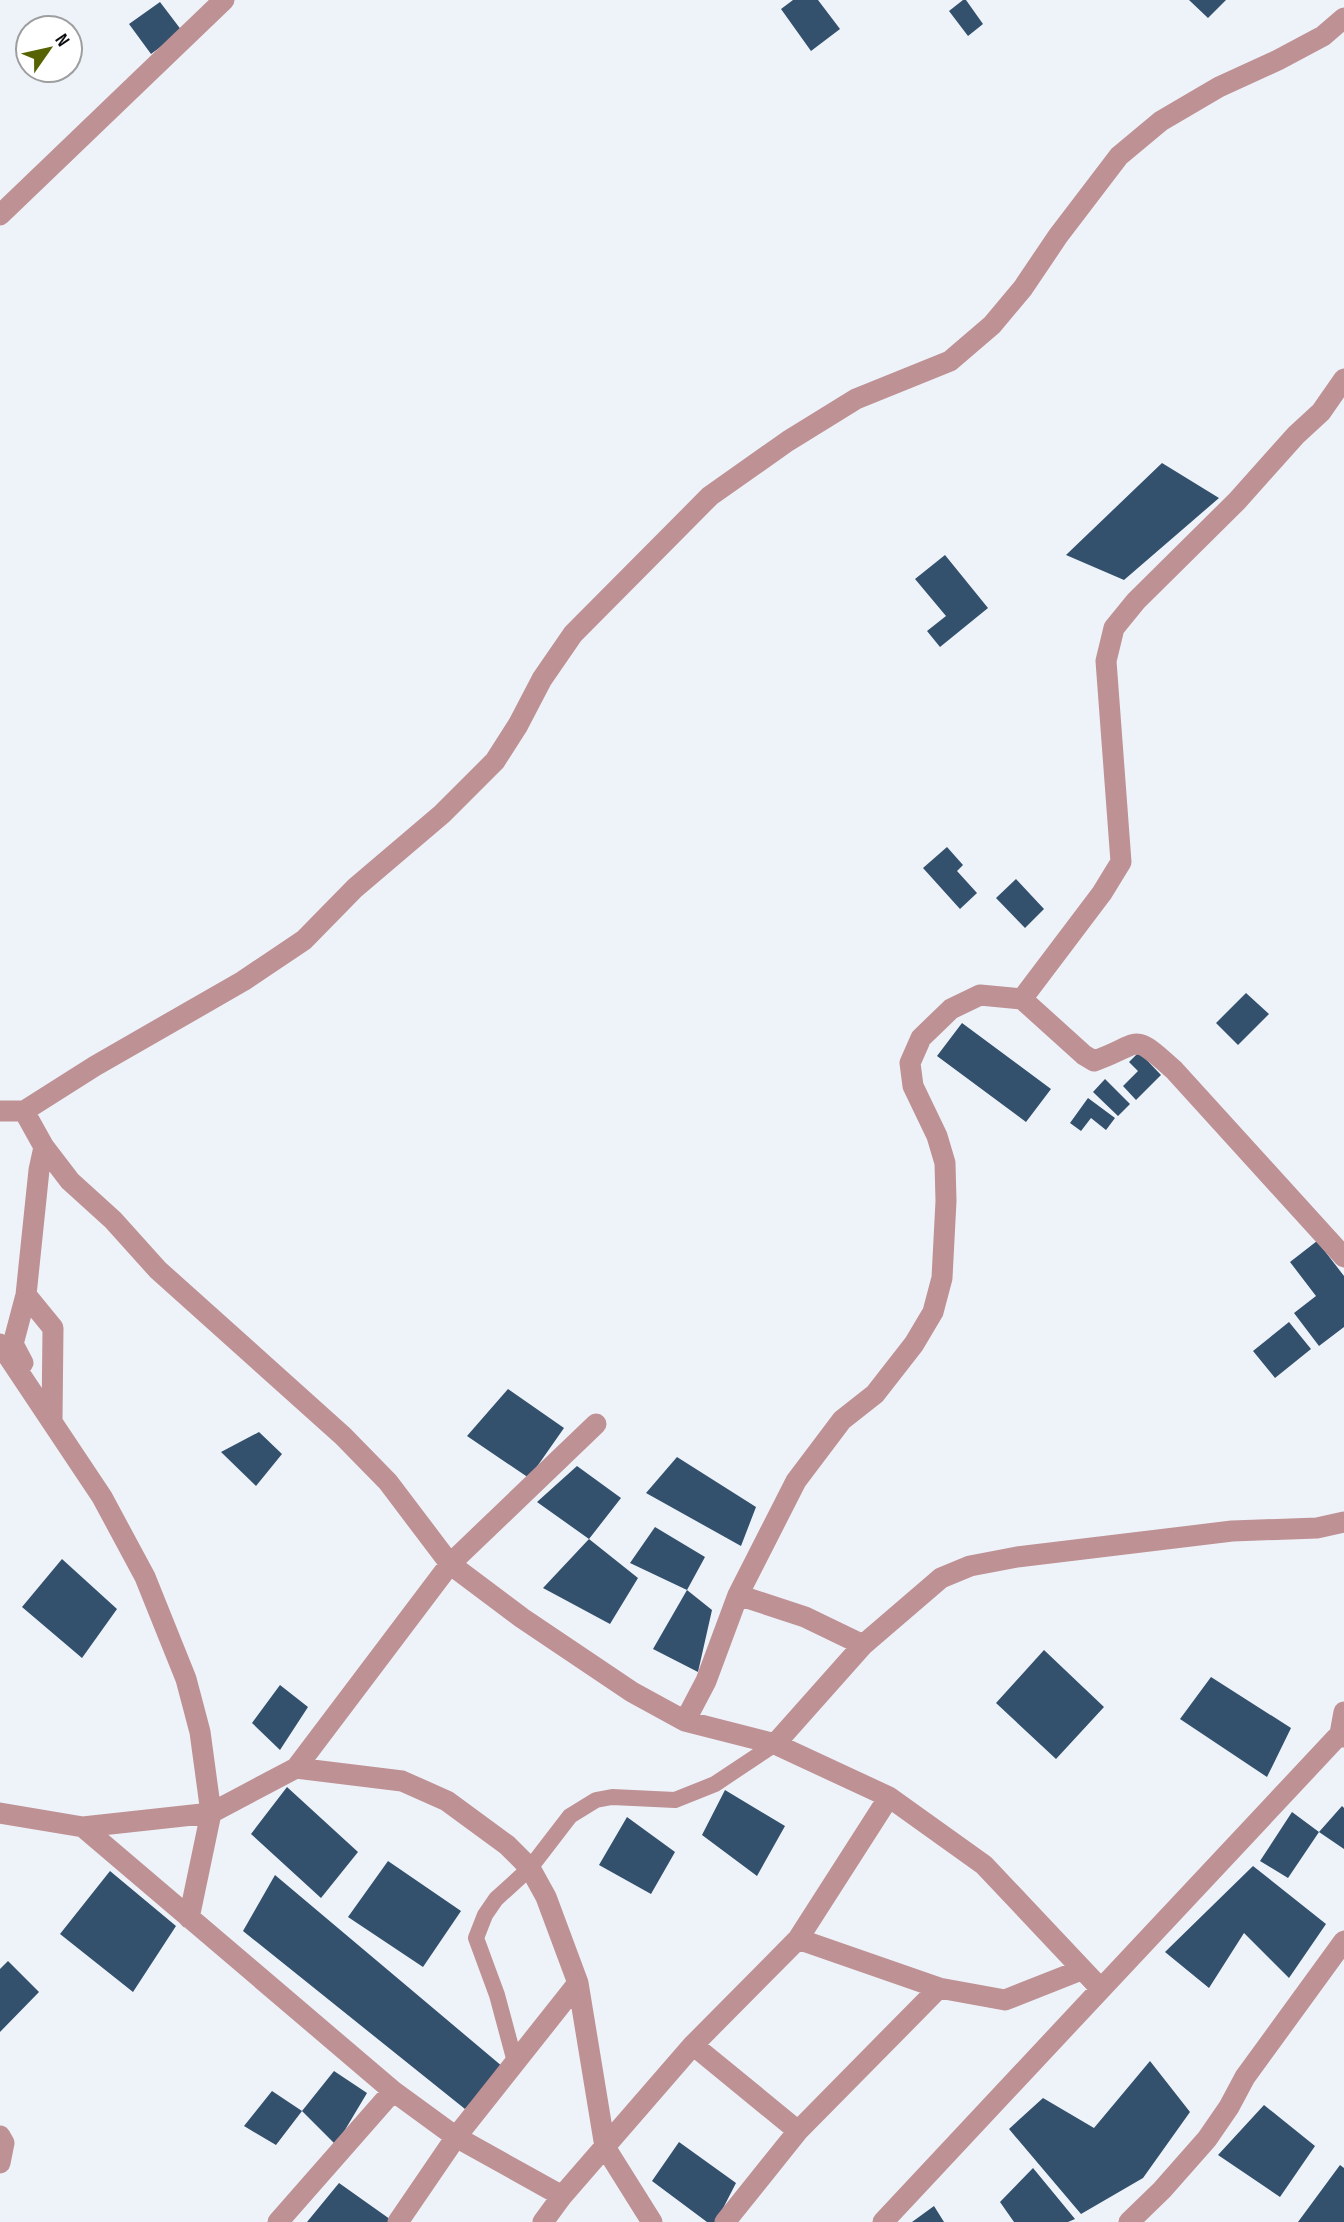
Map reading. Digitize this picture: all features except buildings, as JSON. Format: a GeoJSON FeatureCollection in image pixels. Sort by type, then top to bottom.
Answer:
{"type":"FeatureCollection","features":[{"type":"Feature","properties":{"kind":"street"},"geometry":{"type":"LineString","coordinates":[[0,215],[224,0]]}},
{"type":"Feature","properties":{"kind":"street"},"geometry":{"type":"LineString","coordinates":[[0,1111],[24,1111],[95,1066],[243,981],[304,940],[355,888],[442,814],[495,761],[542,679],[573,634],[710,496],[788,441],[856,399],[950,361],[992,325],[1119,156],[1161,121],[1219,87],[1278,61],[1324,36],[1344,19]]}},
{"type":"Feature","properties":{"kind":"street"},"geometry":{"type":"LineString","coordinates":[[1022,999],[1102,893],[1121,862],[1106,661],[1114,628],[1136,601],[1237,501],[1296,435],[1321,412],[1344,379]]}},
{"type":"Feature","properties":{"kind":"street"},"geometry":{"type":"LineString","coordinates":[[685,1721],[706,1681],[738,1595],[796,1481],[842,1420],[875,1394],[914,1344],[933,1312],[942,1278],[946,1163],[937,1136],[913,1086],[910,1063],[921,1038],[951,1009],[980,995],[1022,999],[1094,1061],[1133,1043],[1147,1046],[1174,1070],[1344,1257]]}},
{"type":"Feature","properties":{"kind":"street"},"geometry":{"type":"LineString","coordinates":[[24,1111],[44,1147],[70,1181],[113,1220],[158,1270],[343,1436],[388,1482],[450,1564],[522,1618],[632,1692],[685,1721],[775,1744],[889,1797],[984,1865],[1101,1989]]}},
{"type":"Feature","properties":{"kind":"street"},"geometry":{"type":"LineString","coordinates":[[44,1147],[39,1170],[26,1295],[13,1344],[52,1421]]}},
{"type":"Feature","properties":{"kind":"street"},"geometry":{"type":"LineString","coordinates":[[26,1295],[53,1328],[52,1421]]}},
{"type":"Feature","properties":{"kind":"street"},"geometry":{"type":"LineString","coordinates":[[0,1344],[108,1508],[145,1577],[186,1679],[200,1732],[211,1813],[189,1918]]}},
{"type":"Feature","properties":{"kind":"street"},"geometry":{"type":"LineString","coordinates":[[0,1813],[83,1827],[211,1813],[296,1768],[450,1564],[596,1424]]}},
{"type":"Feature","properties":{"kind":"street"},"geometry":{"type":"LineString","coordinates":[[775,1744],[863,1646],[941,1578],[971,1566],[1017,1557],[1232,1531],[1317,1528],[1344,1522]]}},
{"type":"Feature","properties":{"kind":"street"},"geometry":{"type":"LineString","coordinates":[[738,1595],[804,1617],[863,1646]]}},
{"type":"Feature","properties":{"kind":"street"},"geometry":{"type":"LineString","coordinates":[[883,2222],[1342,1736],[1344,1712]]}},
{"type":"Feature","properties":{"kind":"street"},"geometry":{"type":"LineString","coordinates":[[296,1768],[402,1781],[447,1801],[507,1845],[530,1868],[546,1897],[578,1983],[605,2147],[652,2222]]}},
{"type":"Feature","properties":{"kind":"street"},"geometry":{"type":"LineString","coordinates":[[543,2222],[562,2196],[693,2045],[798,1939],[889,1797]]}},
{"type":"Feature","properties":{"kind":"street"},"geometry":{"type":"LineString","coordinates":[[83,1827],[393,2091],[456,2137],[562,2196]]}},
{"type":"Feature","properties":{"kind":"street"},"geometry":{"type":"LineString","coordinates":[[798,1939],[939,1988],[1005,2000],[1082,1970]]}},
{"type":"Feature","properties":{"kind":"street"},"geometry":{"type":"LineString","coordinates":[[1129,2222],[1163,2190],[1207,2139],[1245,2077],[1344,1941]]}},
{"type":"Feature","properties":{"kind":"street"},"geometry":{"type":"LineString","coordinates":[[398,2222],[456,2137],[578,1983]]}},
{"type":"Feature","properties":{"kind":"street"},"geometry":{"type":"LineString","coordinates":[[725,2222],[798,2131],[939,1988]]}},
{"type":"Feature","properties":{"kind":"street"},"geometry":{"type":"LineString","coordinates":[[693,2045],[798,2131]]}},
{"type":"Feature","properties":{"kind":"street"},"geometry":{"type":"LineString","coordinates":[[278,2222],[393,2091]]}},
{"type":"Feature","properties":{"kind":"street"},"geometry":{"type":"LineString","coordinates":[[0,2136],[4,2143],[0,2163]]}},
{"type":"Feature","properties":{"kind":"lane"},"geometry":{"type":"LineString","coordinates":[[515,2062],[497,1995],[476,1938],[485,1915],[496,1899],[530,1868],[570,1816],[596,1800],[612,1797],[675,1801],[715,1784],[775,1744]]}}]}
